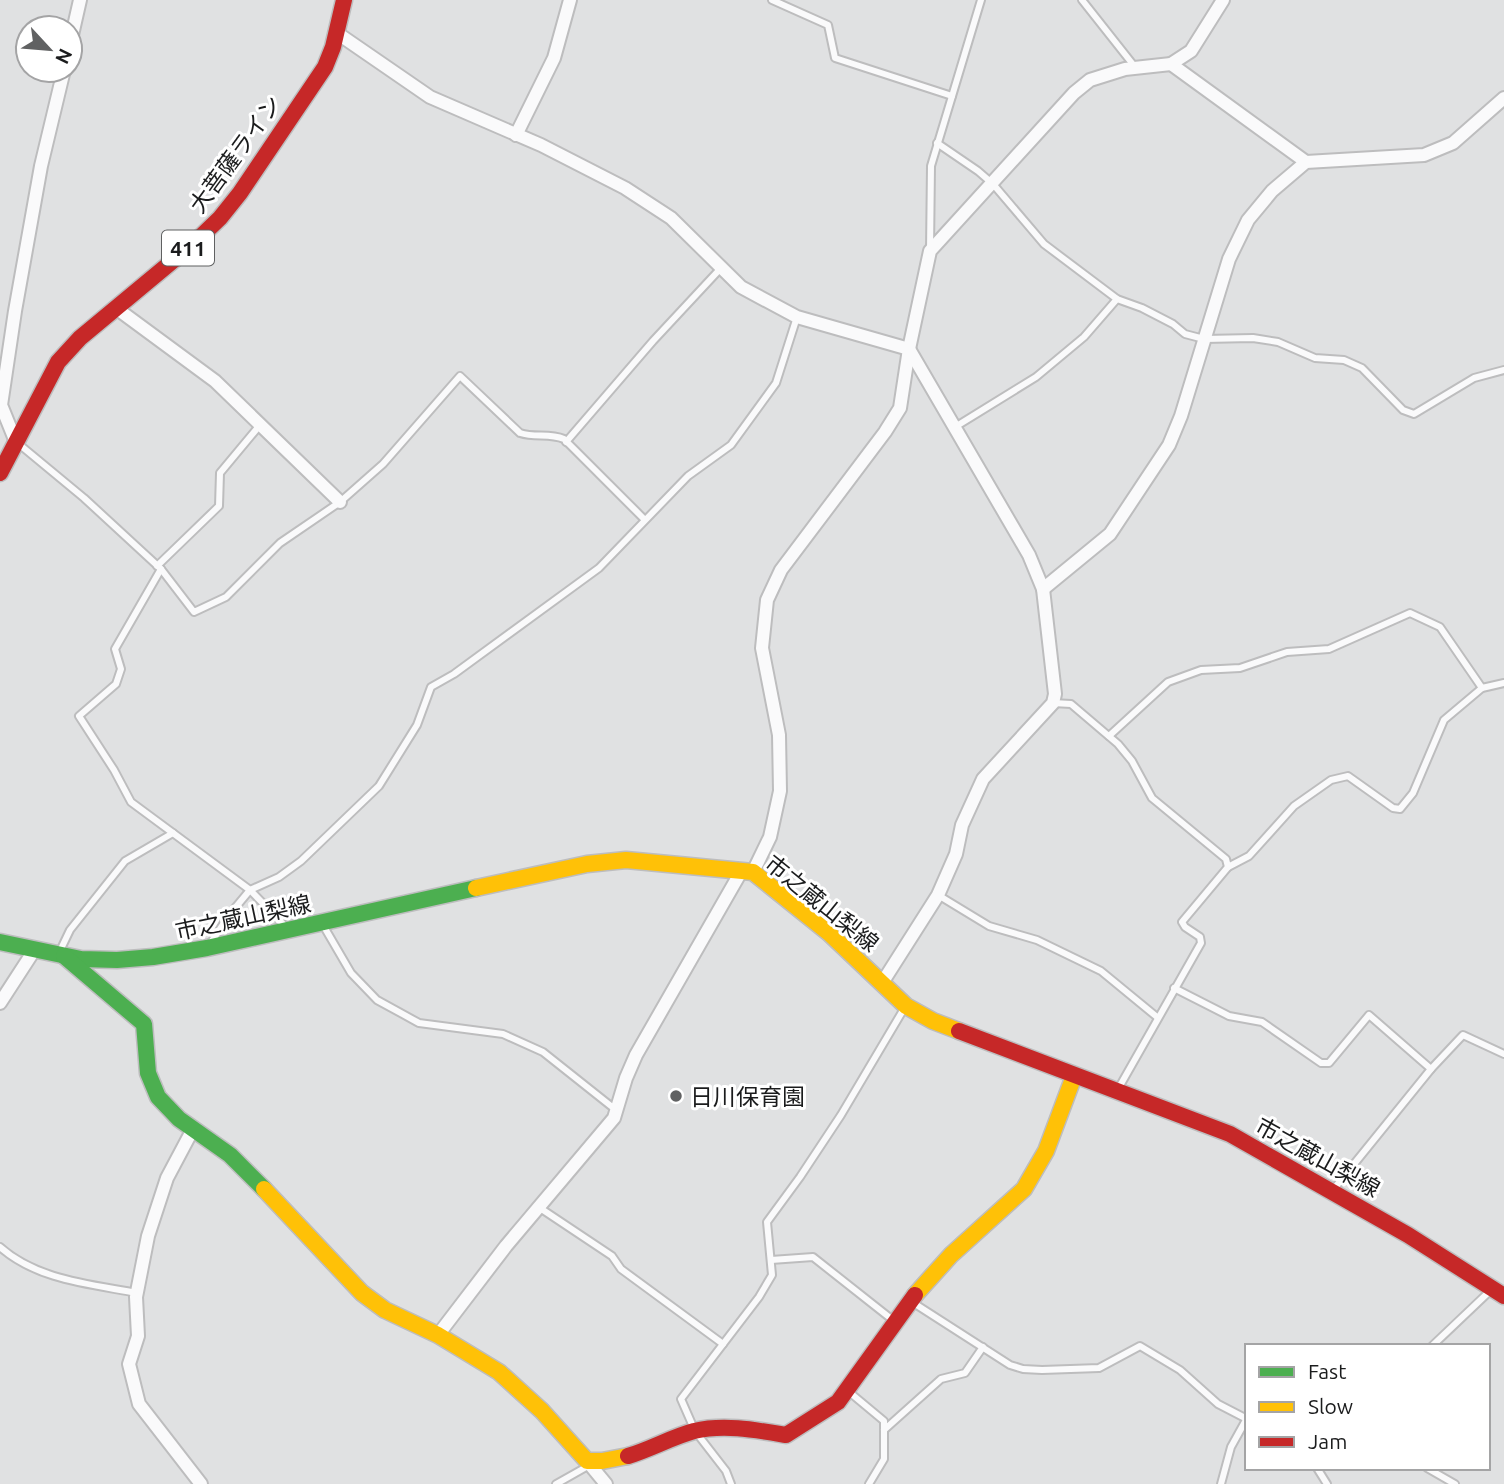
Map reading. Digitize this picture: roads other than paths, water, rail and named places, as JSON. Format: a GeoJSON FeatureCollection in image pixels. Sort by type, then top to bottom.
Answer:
{"type":"FeatureCollection","features":[{"type":"Feature","properties":{"kind":"main road","name":"大菩薩ライン"},"geometry":{"type":"LineString","coordinates":[[0,473],[58,362],[80,338],[193,244],[220,218],[240,193],[325,66],[337,33],[344,0]]}},
{"type":"Feature","properties":{"kind":"main road","name":"市之蔵山梨線"},"geometry":{"type":"LineString","coordinates":[[0,942],[61,956],[122,960],[207,948],[546,872],[607,861],[655,861],[748,871],[829,933],[906,1006],[944,1026],[1230,1134],[1408,1234],[1498,1292]]}},
{"type":"Feature","properties":{"kind":"main road"},"geometry":{"type":"LineString","coordinates":[[61,956],[144,1024],[145,1062],[151,1085],[159,1100],[192,1129],[220,1145],[235,1159],[362,1293],[385,1310],[439,1335],[499,1372],[542,1411],[588,1463],[645,1451],[695,1431],[743,1427],[786,1435],[838,1402],[910,1301],[977,1229],[1024,1189],[1046,1151],[1074,1076]]}},
{"type":"Feature","properties":{"kind":"street"},"geometry":{"type":"LineString","coordinates":[[516,135],[554,58],[570,0]]}},
{"type":"Feature","properties":{"kind":"street"},"geometry":{"type":"LineString","coordinates":[[439,1335],[506,1246],[606,1129],[617,1110],[636,1055],[770,836],[780,791],[779,735],[762,648],[767,600],[780,570],[885,432],[900,408],[909,349],[930,251],[1074,93],[1090,80],[1137,68],[1171,64],[1191,51],[1223,0]]}},
{"type":"Feature","properties":{"kind":"street"},"geometry":{"type":"LineString","coordinates":[[337,33],[430,97],[625,188],[671,218],[741,287],[797,317],[909,349],[956,427],[1029,555],[1043,589],[1055,694],[1053,703],[983,779],[962,825],[956,854],[939,895],[883,983]]}},
{"type":"Feature","properties":{"kind":"street"},"geometry":{"type":"LineString","coordinates":[[1171,64],[1306,162]]}},
{"type":"Feature","properties":{"kind":"street"},"geometry":{"type":"LineString","coordinates":[[16,442],[1,405],[41,166],[61,84]]}},
{"type":"Feature","properties":{"kind":"street"},"geometry":{"type":"LineString","coordinates":[[1043,589],[1110,534],[1169,444],[1181,416],[1229,260],[1248,220],[1272,191],[1306,162],[1424,155],[1453,143],[1504,98]]}},
{"type":"Feature","properties":{"kind":"street"},"geometry":{"type":"LineString","coordinates":[[116,308],[215,381],[340,502]]}},
{"type":"Feature","properties":{"kind":"street"},"geometry":{"type":"LineString","coordinates":[[0,1003],[35,950]]}},
{"type":"Feature","properties":{"kind":"street"},"geometry":{"type":"LineString","coordinates":[[192,1129],[167,1178],[148,1236],[137,1293],[138,1336],[129,1364],[139,1404],[201,1484]]}},
{"type":"Feature","properties":{"kind":"street"},"geometry":{"type":"LineString","coordinates":[[588,1463],[606,1484]]}},
{"type":"Feature","properties":{"kind":"lane"},"geometry":{"type":"LineString","coordinates":[[772,0],[828,25],[835,58],[952,96]]}},
{"type":"Feature","properties":{"kind":"lane"},"geometry":{"type":"LineString","coordinates":[[930,251],[931,166],[981,0]]}},
{"type":"Feature","properties":{"kind":"lane"},"geometry":{"type":"LineString","coordinates":[[1082,0],[1137,68]]}},
{"type":"Feature","properties":{"kind":"lane"},"geometry":{"type":"LineString","coordinates":[[937,143],[993,184],[1044,244],[1117,299],[1142,308],[1173,324],[1185,334],[1204,339],[1253,338],[1278,342],[1315,358],[1344,360],[1362,368],[1404,410],[1414,414],[1474,378],[1504,370]]}},
{"type":"Feature","properties":{"kind":"lane"},"geometry":{"type":"LineString","coordinates":[[566,442],[653,341],[721,268]]}},
{"type":"Feature","properties":{"kind":"lane"},"geometry":{"type":"LineString","coordinates":[[956,427],[1036,377],[1084,337],[1117,299]]}},
{"type":"Feature","properties":{"kind":"lane"},"geometry":{"type":"LineString","coordinates":[[207,948],[250,890],[279,877],[301,861],[379,786],[418,725],[431,687],[454,674],[599,568],[688,475],[731,445],[776,383],[797,317]]}},
{"type":"Feature","properties":{"kind":"lane"},"geometry":{"type":"LineString","coordinates":[[16,442],[84,498],[159,568],[194,612],[226,597],[280,543],[340,502],[383,464],[460,376],[520,433],[530,436],[553,435],[566,442],[645,519]]}},
{"type":"Feature","properties":{"kind":"lane"},"geometry":{"type":"LineString","coordinates":[[260,425],[220,473],[219,506],[159,568],[115,649],[121,669],[116,684],[79,716],[131,802],[250,890],[289,930]]}},
{"type":"Feature","properties":{"kind":"lane"},"geometry":{"type":"LineString","coordinates":[[1109,736],[1168,682],[1201,670],[1240,668],[1287,652],[1329,649],[1410,613],[1440,627],[1482,688]]}},
{"type":"Feature","properties":{"kind":"lane"},"geometry":{"type":"LineString","coordinates":[[1116,1092],[1201,943],[1200,937],[1185,928],[1182,922],[1228,867],[1249,856],[1294,807],[1331,779],[1348,776],[1393,808],[1400,809],[1413,793],[1444,720],[1482,688],[1504,683]]}},
{"type":"Feature","properties":{"kind":"lane"},"geometry":{"type":"LineString","coordinates":[[1053,703],[1072,704],[1109,736],[1132,761],[1152,798],[1226,859],[1228,867]]}},
{"type":"Feature","properties":{"kind":"lane"},"geometry":{"type":"LineString","coordinates":[[61,956],[70,930],[125,861],[173,833]]}},
{"type":"Feature","properties":{"kind":"lane"},"geometry":{"type":"LineString","coordinates":[[939,895],[989,926],[1037,940],[1101,971],[1157,1017]]}},
{"type":"Feature","properties":{"kind":"lane"},"geometry":{"type":"LineString","coordinates":[[322,923],[351,973],[377,1000],[419,1023],[503,1034],[544,1052],[617,1110]]}},
{"type":"Feature","properties":{"kind":"lane"},"geometry":{"type":"LineString","coordinates":[[1174,988],[1229,1016],[1262,1022],[1321,1063],[1329,1063],[1369,1015],[1431,1069]]}},
{"type":"Feature","properties":{"kind":"lane"},"geometry":{"type":"LineString","coordinates":[[731,1484],[726,1471],[695,1431],[681,1399],[772,1275],[767,1222],[841,1115],[906,1006]]}},
{"type":"Feature","properties":{"kind":"lane"},"geometry":{"type":"LineString","coordinates":[[1332,1191],[1431,1069],[1463,1035],[1504,1054]]}},
{"type":"Feature","properties":{"kind":"lane"},"geometry":{"type":"LineString","coordinates":[[540,1208],[612,1256],[621,1269],[723,1344]]}},
{"type":"Feature","properties":{"kind":"lane"},"geometry":{"type":"LineString","coordinates":[[0,1247],[11,1257],[48,1275],[137,1293]]}},
{"type":"Feature","properties":{"kind":"lane"},"geometry":{"type":"LineString","coordinates":[[771,1260],[813,1257],[895,1322]]}},
{"type":"Feature","properties":{"kind":"lane"},"geometry":{"type":"LineString","coordinates":[[1434,1344],[1498,1292]]}},
{"type":"Feature","properties":{"kind":"lane"},"geometry":{"type":"LineString","coordinates":[[910,1301],[1010,1364],[1023,1369],[1099,1368],[1140,1346],[1180,1370],[1218,1404],[1245,1419]]}},
{"type":"Feature","properties":{"kind":"lane"},"geometry":{"type":"LineString","coordinates":[[884,1430],[941,1379],[965,1373],[983,1347]]}},
{"type":"Feature","properties":{"kind":"lane"},"geometry":{"type":"LineString","coordinates":[[847,1390],[884,1421],[884,1459],[869,1484]]}},
{"type":"Feature","properties":{"kind":"lane"},"geometry":{"type":"LineString","coordinates":[[1221,1484],[1231,1447],[1245,1422]]}},
{"type":"Feature","properties":{"kind":"lane"},"geometry":{"type":"LineString","coordinates":[[556,1484],[588,1463]]}},
{"type":"Feature","properties":{"kind":"lane"},"geometry":{"type":"LineString","coordinates":[[1430,1470],[1455,1484]]}},
{"type":"Feature","properties":{"kind":"place","name":"日川保育園"},"geometry":{"type":"Point","coordinates":[676,1096]}}]}
